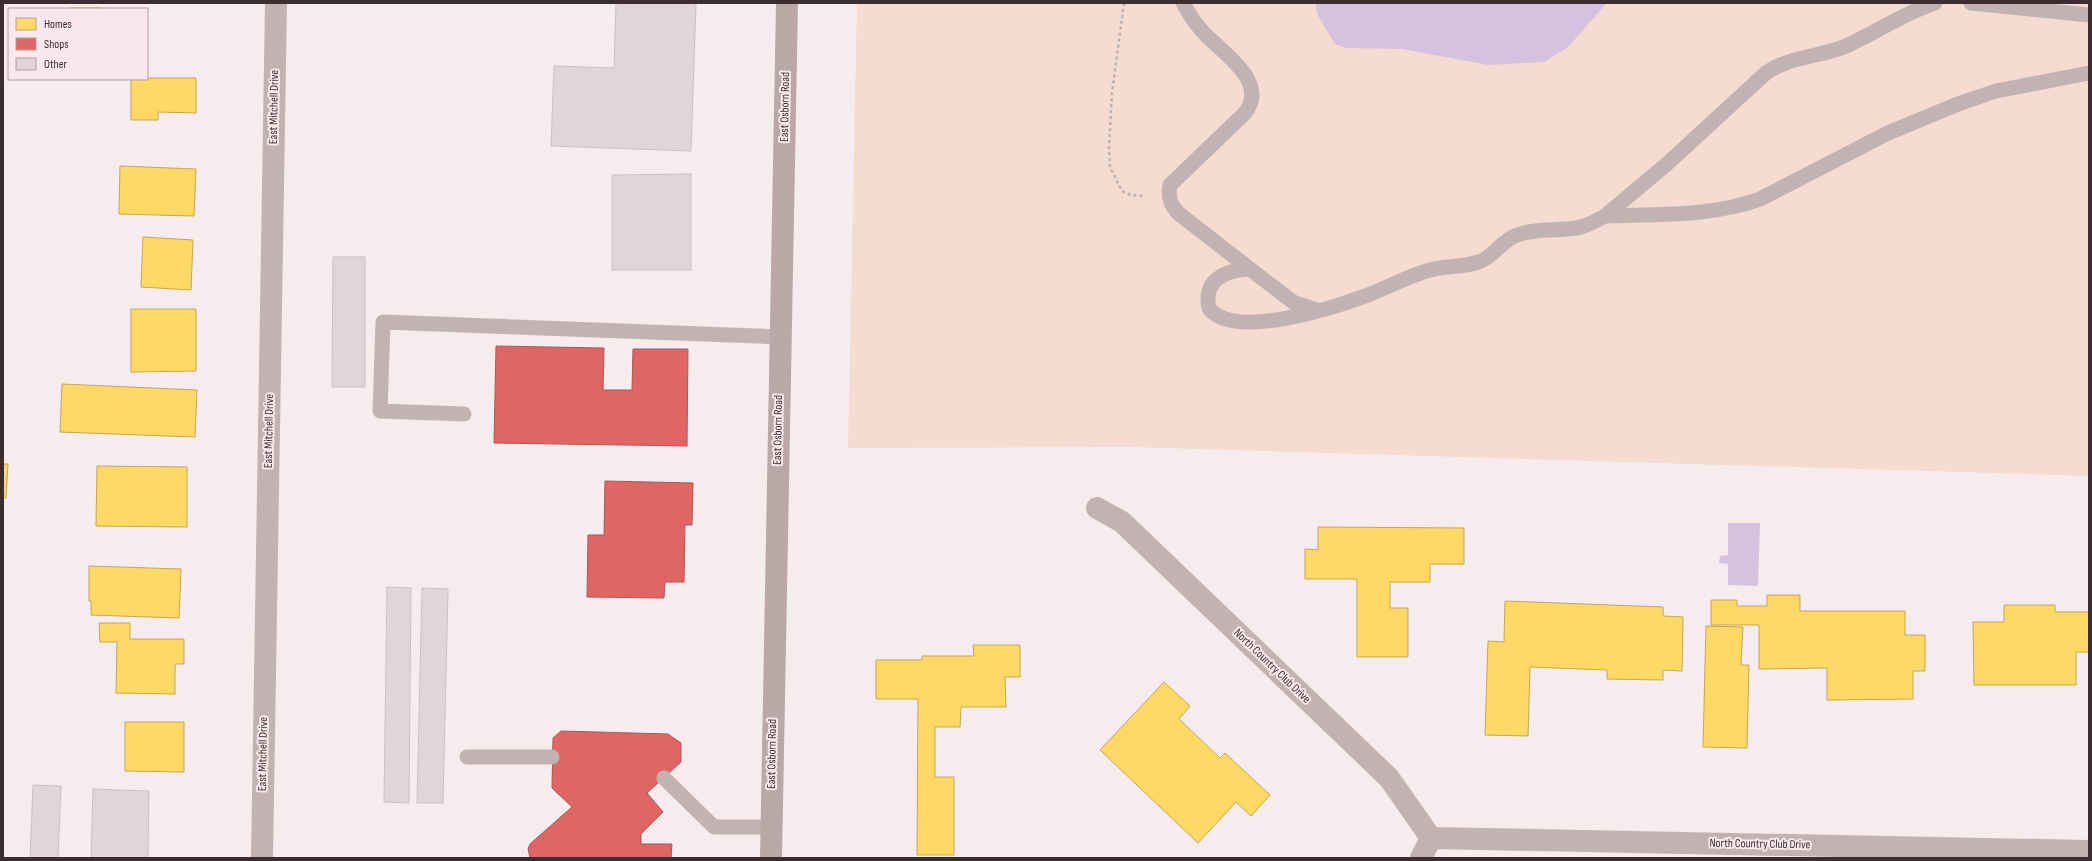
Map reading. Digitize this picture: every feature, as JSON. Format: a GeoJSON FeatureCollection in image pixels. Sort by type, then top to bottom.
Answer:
{"type":"FeatureCollection","features":[{"type":"Feature","properties":{"kind":"main road","name":"East Osborn Road"},"geometry":{"type":"LineString","coordinates":[[771,858],[787,3]]}},
{"type":"Feature","properties":{"kind":"street","name":"East Mitchell Drive"},"geometry":{"type":"LineString","coordinates":[[262,858],[276,3]]}},
{"type":"Feature","properties":{"kind":"street","name":"North Country Club Drive"},"geometry":{"type":"LineString","coordinates":[[1097,508],[1122,522],[1389,778],[1432,838],[2089,851]]}},
{"type":"Feature","properties":{"kind":"street"},"geometry":{"type":"LineString","coordinates":[[1421,858],[1432,838]]}},
{"type":"Feature","properties":{"kind":"lane"},"geometry":{"type":"LineString","coordinates":[[1184,3],[1189,14],[1203,32],[1242,70],[1253,93],[1252,105],[1245,113],[1217,142],[1170,185],[1169,195],[1171,204],[1178,213],[1293,302],[1317,310]]}},
{"type":"Feature","properties":{"kind":"lane"},"geometry":{"type":"LineString","coordinates":[[1250,269],[1221,275],[1213,283],[1210,288],[1208,301],[1209,308],[1213,314],[1220,318],[1238,322],[1263,322],[1317,310],[1367,295],[1429,270],[1482,261],[1508,239],[1517,235],[1533,231],[1577,228],[1605,216],[1668,163],[1773,68],[1793,59],[1845,46],[1906,15],[1935,3]]}},
{"type":"Feature","properties":{"kind":"lane"},"geometry":{"type":"LineString","coordinates":[[1971,3],[2089,15]]}},
{"type":"Feature","properties":{"kind":"lane"},"geometry":{"type":"LineString","coordinates":[[1605,216],[1710,211],[1745,204],[1760,199],[1888,133],[1958,104],[1996,91],[2089,73]]}},
{"type":"Feature","properties":{"kind":"lane"},"geometry":{"type":"LineString","coordinates":[[464,414],[380,411],[383,322],[781,337]]}},
{"type":"Feature","properties":{"kind":"lane"},"geometry":{"type":"LineString","coordinates":[[467,758],[552,757]]}},
{"type":"Feature","properties":{"kind":"lane"},"geometry":{"type":"LineString","coordinates":[[664,778],[714,827],[772,827]]}},
{"type":"Feature","properties":{"kind":"path"},"geometry":{"type":"LineString","coordinates":[[1124,3],[1112,93],[1109,148],[1110,167],[1122,191],[1142,196],[1169,195]]}},
{"type":"Feature","properties":{"kind":"shaded area"},"geometry":{"type":"Polygon","coordinates":[[[857,3],[2089,3],[2089,476],[1130,447],[848,448],[857,3]]]}},
{"type":"Feature","properties":{"kind":"shaded area"},"geometry":{"type":"Polygon","coordinates":[[[1315,3],[1607,3],[1568,47],[1544,62],[1488,65],[1402,49],[1346,48],[1335,44],[1318,16],[1315,3]]]}},
{"type":"Feature","properties":{"kind":"shaded area"},"geometry":{"type":"Polygon","coordinates":[[[1728,523],[1760,523],[1758,586],[1728,585],[1728,564],[1719,563],[1720,556],[1728,555],[1728,523]]]}},
{"type":"Feature","properties":{"kind":"building: Homes"},"geometry":{"type":"Polygon","coordinates":[[[148,78],[196,78],[196,113],[158,112],[158,120],[131,120],[131,80],[148,80],[148,78]]]}},
{"type":"Feature","properties":{"kind":"building: Homes"},"geometry":{"type":"Polygon","coordinates":[[[120,166],[196,169],[194,216],[119,214],[120,166]]]}},
{"type":"Feature","properties":{"kind":"building: Homes"},"geometry":{"type":"Polygon","coordinates":[[[143,237],[193,240],[191,290],[141,287],[143,237]]]}},
{"type":"Feature","properties":{"kind":"building: Homes"},"geometry":{"type":"Polygon","coordinates":[[[131,309],[196,309],[196,371],[131,372],[131,309]]]}},
{"type":"Feature","properties":{"kind":"building: Homes"},"geometry":{"type":"Polygon","coordinates":[[[62,384],[197,390],[195,437],[60,432],[62,384]]]}},
{"type":"Feature","properties":{"kind":"building: Homes"},"geometry":{"type":"Polygon","coordinates":[[[3,464],[8,464],[6,498],[3,498],[3,464]]]}},
{"type":"Feature","properties":{"kind":"building: Homes"},"geometry":{"type":"Polygon","coordinates":[[[97,466],[187,467],[187,527],[96,526],[97,466]]]}},
{"type":"Feature","properties":{"kind":"building: Homes"},"geometry":{"type":"Polygon","coordinates":[[[1318,527],[1464,528],[1464,564],[1430,564],[1430,582],[1390,582],[1390,608],[1408,608],[1408,657],[1357,657],[1357,579],[1305,579],[1305,549],[1318,550],[1318,527]]]}},
{"type":"Feature","properties":{"kind":"building: Homes"},"geometry":{"type":"Polygon","coordinates":[[[89,566],[181,569],[179,618],[91,615],[91,601],[89,601],[89,566]]]}},
{"type":"Feature","properties":{"kind":"building: Homes"},"geometry":{"type":"Polygon","coordinates":[[[1767,595],[1800,595],[1800,611],[1905,611],[1905,635],[1925,635],[1925,671],[1913,671],[1913,699],[1827,700],[1827,668],[1759,669],[1759,625],[1711,625],[1711,600],[1737,600],[1737,606],[1767,606],[1767,595]]]}},
{"type":"Feature","properties":{"kind":"building: Homes"},"geometry":{"type":"Polygon","coordinates":[[[1505,601],[1663,607],[1663,616],[1683,617],[1682,671],[1663,670],[1663,680],[1607,679],[1607,670],[1530,667],[1528,736],[1485,735],[1488,641],[1504,642],[1505,601]]]}},
{"type":"Feature","properties":{"kind":"building: Homes"},"geometry":{"type":"Polygon","coordinates":[[[2004,605],[2055,605],[2055,612],[2089,612],[2089,652],[2076,652],[2076,685],[1974,685],[1973,622],[2004,622],[2004,605]]]}},
{"type":"Feature","properties":{"kind":"building: Homes"},"geometry":{"type":"Polygon","coordinates":[[[99,623],[130,623],[130,639],[184,639],[184,664],[175,664],[175,694],[116,693],[117,642],[100,642],[99,623]]]}},
{"type":"Feature","properties":{"kind":"building: Homes"},"geometry":{"type":"Polygon","coordinates":[[[1706,626],[1743,627],[1741,665],[1749,665],[1747,748],[1703,747],[1706,626]]]}},
{"type":"Feature","properties":{"kind":"building: Homes"},"geometry":{"type":"Polygon","coordinates":[[[973,645],[1020,645],[1020,677],[1005,677],[1006,707],[961,707],[960,727],[935,727],[935,777],[954,777],[954,855],[917,855],[918,699],[876,699],[876,660],[922,660],[922,656],[974,656],[973,645]]]}},
{"type":"Feature","properties":{"kind":"building: Homes"},"geometry":{"type":"Polygon","coordinates":[[[1164,682],[1190,706],[1179,719],[1220,758],[1225,753],[1270,795],[1251,816],[1236,802],[1198,843],[1100,750],[1164,682]]]}},
{"type":"Feature","properties":{"kind":"building: Homes"},"geometry":{"type":"Polygon","coordinates":[[[125,722],[184,722],[184,772],[125,771],[125,722]]]}},
{"type":"Feature","properties":{"kind":"building: Shops"},"geometry":{"type":"Polygon","coordinates":[[[496,346],[604,348],[603,390],[632,390],[633,349],[688,349],[687,446],[494,443],[496,346]]]}},
{"type":"Feature","properties":{"kind":"building: Shops"},"geometry":{"type":"Polygon","coordinates":[[[605,481],[693,483],[692,525],[685,525],[684,582],[665,582],[664,598],[587,597],[588,535],[604,535],[605,481]]]}},
{"type":"Feature","properties":{"kind":"building: Shops"},"geometry":{"type":"Polygon","coordinates":[[[561,731],[668,734],[681,743],[681,762],[647,793],[663,812],[641,834],[641,844],[672,844],[671,858],[530,858],[528,849],[530,844],[572,807],[552,788],[553,738],[561,731]]]}},
{"type":"Feature","properties":{"kind":"building: Other"},"geometry":{"type":"Polygon","coordinates":[[[616,3],[696,3],[691,151],[551,146],[554,66],[614,68],[616,3]]]}},
{"type":"Feature","properties":{"kind":"building: Other"},"geometry":{"type":"Polygon","coordinates":[[[691,174],[691,270],[612,270],[612,175],[691,174]]]}},
{"type":"Feature","properties":{"kind":"building: Other"},"geometry":{"type":"Polygon","coordinates":[[[333,257],[365,257],[365,387],[332,387],[333,257]]]}},
{"type":"Feature","properties":{"kind":"building: Other"},"geometry":{"type":"Polygon","coordinates":[[[387,587],[411,588],[409,803],[384,802],[387,587]]]}},
{"type":"Feature","properties":{"kind":"building: Other"},"geometry":{"type":"Polygon","coordinates":[[[422,588],[448,589],[443,803],[417,803],[422,588]]]}},
{"type":"Feature","properties":{"kind":"building: Other"},"geometry":{"type":"Polygon","coordinates":[[[33,785],[61,786],[58,858],[30,858],[33,785]]]}},
{"type":"Feature","properties":{"kind":"building: Other"},"geometry":{"type":"Polygon","coordinates":[[[93,789],[149,791],[148,858],[91,858],[93,789]]]}}]}
